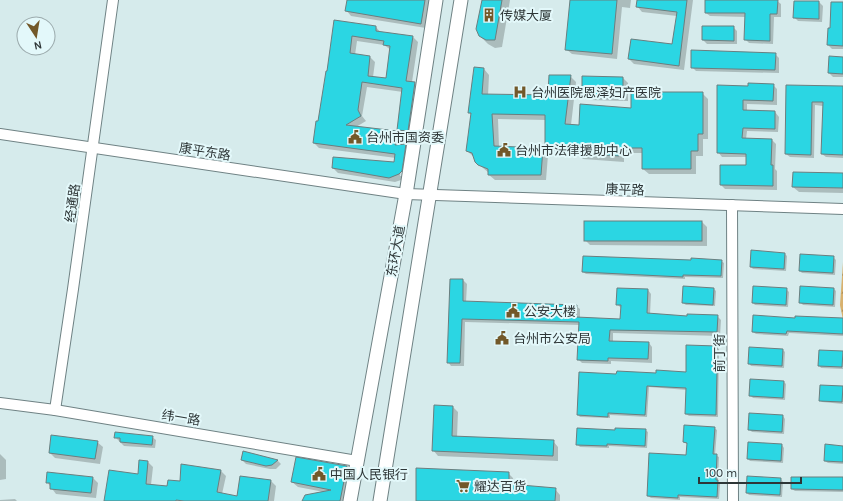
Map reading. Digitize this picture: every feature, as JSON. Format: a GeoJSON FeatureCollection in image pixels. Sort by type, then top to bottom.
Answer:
{"type":"FeatureCollection","features":[{"type":"Feature","properties":{"kind":"main road","name":"东环大道"},"geometry":{"type":"LineString","coordinates":[[350,501],[406,194],[436,0]]}},
{"type":"Feature","properties":{"kind":"main road","name":"东环大道"},"geometry":{"type":"LineString","coordinates":[[380,501],[461,0]]}},
{"type":"Feature","properties":{"kind":"street","name":"经通路"},"geometry":{"type":"LineString","coordinates":[[55,410],[113,0]]}},
{"type":"Feature","properties":{"kind":"street","name":"康平东路"},"geometry":{"type":"LineString","coordinates":[[0,134],[406,194]]}},
{"type":"Feature","properties":{"kind":"street","name":"康平路"},"geometry":{"type":"LineString","coordinates":[[406,194],[843,209]]}},
{"type":"Feature","properties":{"kind":"street","name":"前丁街"},"geometry":{"type":"LineString","coordinates":[[732,205],[733,501]]}},
{"type":"Feature","properties":{"kind":"street","name":"纬一路"},"geometry":{"type":"LineString","coordinates":[[0,403],[55,410],[357,461]]}},
{"type":"Feature","properties":{"kind":"green space"},"geometry":{"type":"Polygon","coordinates":[[[843,262],[843,320],[840,305],[843,262]]]}},
{"type":"Feature","properties":{"kind":"building"},"geometry":{"type":"Polygon","coordinates":[[[347,0],[425,0],[421,24],[345,11],[347,0]]]}},
{"type":"Feature","properties":{"kind":"building","name":"传媒大厦"},"geometry":{"type":"Polygon","coordinates":[[[482,0],[502,0],[495,40],[486,40],[479,36],[476,29],[482,0]]]}},
{"type":"Feature","properties":{"kind":"building"},"geometry":{"type":"Polygon","coordinates":[[[570,0],[617,0],[612,54],[565,50],[570,0]]]}},
{"type":"Feature","properties":{"kind":"building"},"geometry":{"type":"Polygon","coordinates":[[[637,0],[687,0],[679,66],[628,59],[631,39],[672,44],[677,12],[636,7],[637,0]]]}},
{"type":"Feature","properties":{"kind":"building"},"geometry":{"type":"Polygon","coordinates":[[[705,0],[778,0],[777,14],[770,14],[770,41],[744,40],[745,13],[705,13],[705,0]]]}},
{"type":"Feature","properties":{"kind":"building"},"geometry":{"type":"Polygon","coordinates":[[[794,1],[819,1],[819,19],[793,18],[794,1]]]}},
{"type":"Feature","properties":{"kind":"building"},"geometry":{"type":"Polygon","coordinates":[[[831,2],[843,2],[843,46],[827,45],[828,28],[830,28],[831,2]]]}},
{"type":"Feature","properties":{"kind":"building"},"geometry":{"type":"Polygon","coordinates":[[[334,20],[376,26],[376,31],[413,36],[406,81],[415,82],[408,131],[397,130],[402,88],[362,82],[358,110],[361,116],[346,125],[397,131],[395,145],[406,144],[402,171],[399,174],[389,178],[332,168],[333,157],[394,162],[395,154],[313,143],[316,121],[318,121],[334,20]],[[352,36],[350,53],[370,56],[368,76],[386,78],[390,46],[383,45],[384,41],[352,36]]]}},
{"type":"Feature","properties":{"kind":"building"},"geometry":{"type":"Polygon","coordinates":[[[702,26],[734,26],[734,41],[702,40],[702,26]]]}},
{"type":"Feature","properties":{"kind":"building"},"geometry":{"type":"Polygon","coordinates":[[[691,50],[776,53],[775,70],[691,68],[691,50]]]}},
{"type":"Feature","properties":{"kind":"building"},"geometry":{"type":"Polygon","coordinates":[[[829,56],[843,57],[843,74],[828,73],[829,56]]]}},
{"type":"Feature","properties":{"kind":"building"},"geometry":{"type":"Polygon","coordinates":[[[474,67],[484,68],[482,94],[548,95],[549,75],[571,75],[565,124],[579,125],[580,104],[631,108],[631,92],[703,92],[703,134],[698,134],[698,151],[691,151],[691,169],[642,169],[642,148],[619,148],[619,156],[577,153],[577,145],[545,146],[545,115],[492,114],[494,146],[543,148],[541,175],[488,175],[488,169],[478,165],[475,162],[472,153],[466,151],[471,113],[468,113],[474,67]]]}},
{"type":"Feature","properties":{"kind":"building"},"geometry":{"type":"Polygon","coordinates":[[[582,76],[623,77],[623,97],[582,95],[582,76]]]}},
{"type":"Feature","properties":{"kind":"building"},"geometry":{"type":"Polygon","coordinates":[[[748,83],[774,84],[773,101],[743,100],[743,110],[775,111],[775,129],[743,128],[742,138],[772,139],[771,165],[773,165],[773,186],[720,185],[720,165],[746,165],[746,154],[717,153],[717,85],[748,86],[748,83]]]}},
{"type":"Feature","properties":{"kind":"building"},"geometry":{"type":"Polygon","coordinates":[[[786,85],[843,86],[843,155],[821,154],[823,102],[812,102],[811,155],[785,154],[786,85]]]}},
{"type":"Feature","properties":{"kind":"building"},"geometry":{"type":"Polygon","coordinates":[[[793,172],[843,173],[843,188],[792,187],[793,172]]]}},
{"type":"Feature","properties":{"kind":"building"},"geometry":{"type":"Polygon","coordinates":[[[584,221],[702,221],[702,241],[584,241],[584,221]]]}},
{"type":"Feature","properties":{"kind":"building"},"geometry":{"type":"Polygon","coordinates":[[[751,250],[785,253],[784,269],[750,267],[751,250]]]}},
{"type":"Feature","properties":{"kind":"building"},"geometry":{"type":"Polygon","coordinates":[[[800,254],[834,256],[833,273],[799,271],[800,254]]]}},
{"type":"Feature","properties":{"kind":"building"},"geometry":{"type":"Polygon","coordinates":[[[583,256],[722,260],[721,276],[683,275],[683,277],[582,272],[583,256]]]}},
{"type":"Feature","properties":{"kind":"building"},"geometry":{"type":"Polygon","coordinates":[[[450,279],[463,279],[463,301],[577,305],[576,317],[620,319],[621,305],[616,305],[617,288],[648,289],[647,313],[687,316],[687,314],[718,315],[717,332],[610,330],[609,341],[649,342],[648,359],[608,358],[608,361],[577,360],[579,322],[462,319],[460,363],[447,363],[450,279]]]}},
{"type":"Feature","properties":{"kind":"building"},"geometry":{"type":"Polygon","coordinates":[[[683,286],[714,288],[713,305],[682,303],[683,286]]]}},
{"type":"Feature","properties":{"kind":"building"},"geometry":{"type":"Polygon","coordinates":[[[753,286],[787,288],[786,305],[752,303],[753,286]]]}},
{"type":"Feature","properties":{"kind":"building"},"geometry":{"type":"Polygon","coordinates":[[[800,286],[834,288],[833,305],[799,303],[800,286]]]}},
{"type":"Feature","properties":{"kind":"building"},"geometry":{"type":"Polygon","coordinates":[[[753,315],[795,318],[795,316],[843,318],[843,334],[787,331],[786,334],[752,332],[753,315]]]}},
{"type":"Feature","properties":{"kind":"building"},"geometry":{"type":"Polygon","coordinates":[[[686,345],[717,346],[715,372],[717,372],[716,415],[685,414],[686,388],[647,386],[645,415],[608,413],[608,417],[577,415],[579,372],[616,374],[617,371],[656,373],[656,370],[686,372],[686,345]]]}},
{"type":"Feature","properties":{"kind":"building"},"geometry":{"type":"Polygon","coordinates":[[[749,347],[783,349],[782,366],[748,364],[749,347]]]}},
{"type":"Feature","properties":{"kind":"building"},"geometry":{"type":"Polygon","coordinates":[[[819,350],[843,351],[842,367],[818,366],[819,350]]]}},
{"type":"Feature","properties":{"kind":"building"},"geometry":{"type":"Polygon","coordinates":[[[750,379],[784,381],[783,398],[749,396],[750,379]]]}},
{"type":"Feature","properties":{"kind":"building"},"geometry":{"type":"Polygon","coordinates":[[[820,385],[843,386],[842,402],[819,401],[820,385]]]}},
{"type":"Feature","properties":{"kind":"building"},"geometry":{"type":"Polygon","coordinates":[[[434,405],[453,406],[452,436],[554,440],[553,456],[432,451],[434,405]]]}},
{"type":"Feature","properties":{"kind":"building"},"geometry":{"type":"Polygon","coordinates":[[[749,413],[783,415],[782,432],[748,430],[749,413]]]}},
{"type":"Feature","properties":{"kind":"building"},"geometry":{"type":"Polygon","coordinates":[[[684,425],[715,427],[713,454],[717,454],[717,497],[678,495],[678,498],[647,496],[649,453],[686,455],[687,443],[683,442],[684,425]]]}},
{"type":"Feature","properties":{"kind":"building"},"geometry":{"type":"Polygon","coordinates":[[[577,428],[615,430],[615,428],[646,429],[645,446],[607,444],[607,446],[576,445],[577,428]]]}},
{"type":"Feature","properties":{"kind":"building"},"geometry":{"type":"Polygon","coordinates":[[[115,432],[153,436],[152,445],[120,442],[120,438],[114,438],[115,432]]]}},
{"type":"Feature","properties":{"kind":"building"},"geometry":{"type":"Polygon","coordinates":[[[51,435],[98,441],[95,459],[49,453],[51,435]]]}},
{"type":"Feature","properties":{"kind":"building"},"geometry":{"type":"Polygon","coordinates":[[[748,442],[782,444],[781,461],[747,459],[748,442]]]}},
{"type":"Feature","properties":{"kind":"building"},"geometry":{"type":"Polygon","coordinates":[[[825,444],[843,446],[843,462],[824,461],[825,444]]]}},
{"type":"Feature","properties":{"kind":"building"},"geometry":{"type":"Polygon","coordinates":[[[243,451],[278,460],[272,465],[266,466],[241,460],[243,451]]]}},
{"type":"Feature","properties":{"kind":"building","name":"中国人民银行"},"geometry":{"type":"Polygon","coordinates":[[[296,457],[347,466],[340,501],[302,501],[305,495],[331,490],[291,482],[296,457]]]}},
{"type":"Feature","properties":{"kind":"building"},"geometry":{"type":"Polygon","coordinates":[[[139,460],[148,461],[146,484],[167,486],[168,480],[180,481],[181,464],[221,470],[217,492],[237,496],[240,476],[271,480],[268,501],[104,501],[109,470],[138,474],[139,460]]]}},
{"type":"Feature","properties":{"kind":"building","name":"耀达百货"},"geometry":{"type":"Polygon","coordinates":[[[416,468],[509,472],[509,484],[556,488],[555,501],[416,501],[416,468]]]}},
{"type":"Feature","properties":{"kind":"building"},"geometry":{"type":"Polygon","coordinates":[[[47,472],[93,477],[91,493],[50,489],[50,483],[46,483],[47,472]]]}},
{"type":"Feature","properties":{"kind":"building"},"geometry":{"type":"Polygon","coordinates":[[[747,476],[781,478],[780,495],[746,493],[747,476]]]}},
{"type":"Feature","properties":{"kind":"building"},"geometry":{"type":"Polygon","coordinates":[[[791,477],[843,477],[843,490],[791,489],[791,477]]]}},
{"type":"Feature","properties":{"kind":"place","name":"传媒大厦"},"geometry":{"type":"Point","coordinates":[489,15]}},
{"type":"Feature","properties":{"kind":"place","name":"台州医院恩泽妇产医院"},"geometry":{"type":"Point","coordinates":[520,92]}},
{"type":"Feature","properties":{"kind":"place","name":"台州市国资委"},"geometry":{"type":"Point","coordinates":[355,137]}},
{"type":"Feature","properties":{"kind":"place","name":"台州市法律援助中心"},"geometry":{"type":"Point","coordinates":[504,150]}},
{"type":"Feature","properties":{"kind":"place","name":"公安大楼"},"geometry":{"type":"Point","coordinates":[513,311]}},
{"type":"Feature","properties":{"kind":"place","name":"台州市公安局"},"geometry":{"type":"Point","coordinates":[502,338]}},
{"type":"Feature","properties":{"kind":"place","name":"中国人民银行"},"geometry":{"type":"Point","coordinates":[319,474]}},
{"type":"Feature","properties":{"kind":"place","name":"耀达百货"},"geometry":{"type":"Point","coordinates":[463,486]}}]}
